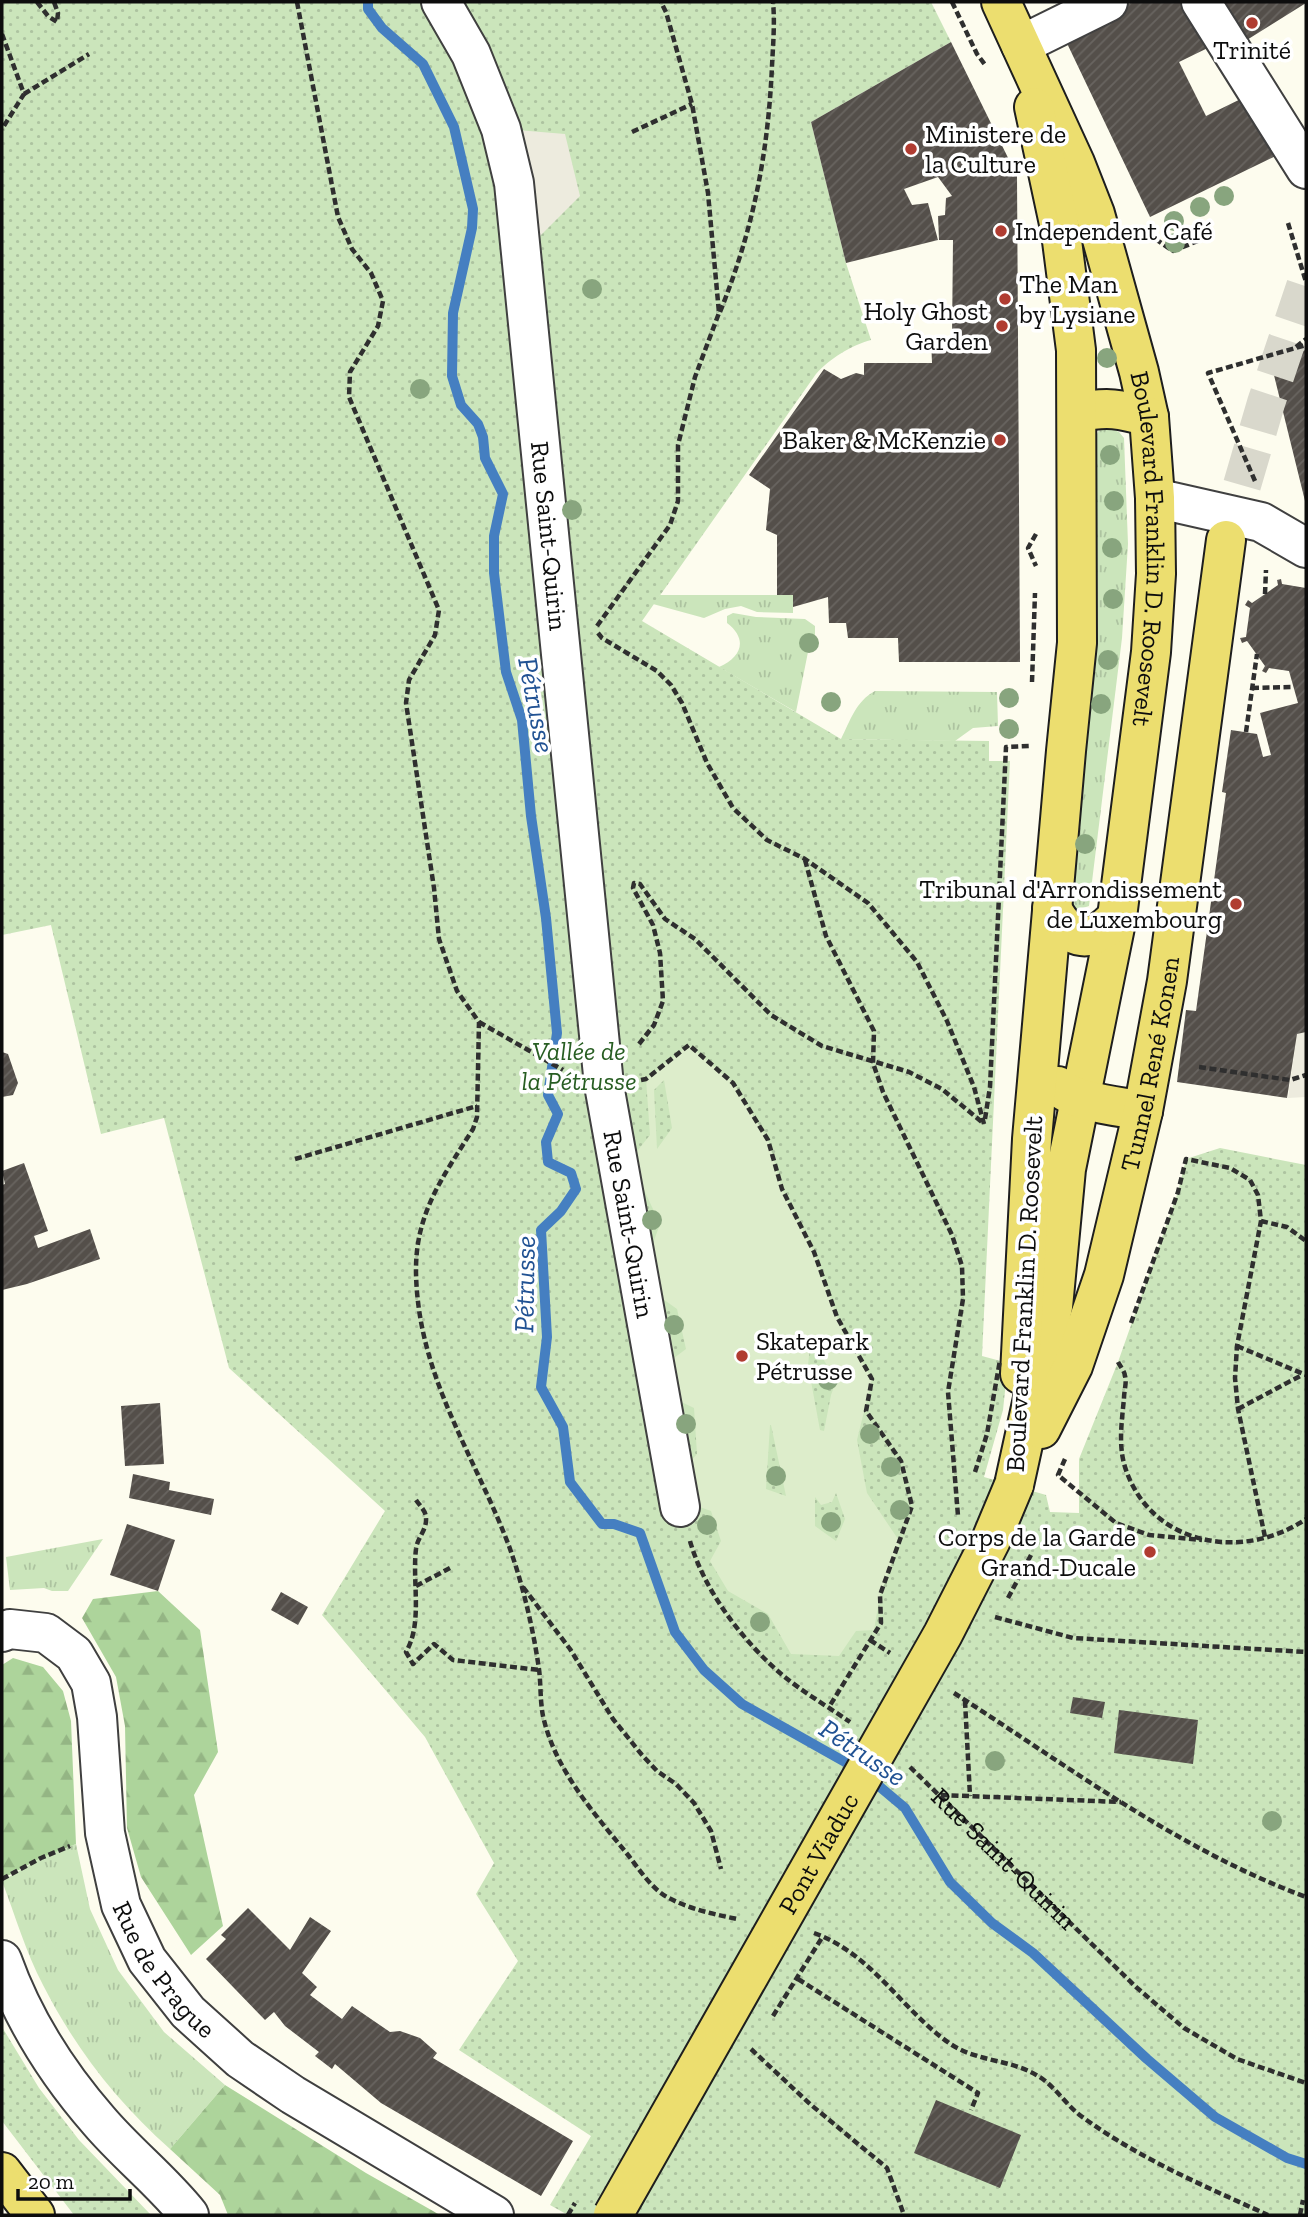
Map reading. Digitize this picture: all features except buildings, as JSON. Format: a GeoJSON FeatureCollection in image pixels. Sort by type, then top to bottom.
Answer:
{"type":"FeatureCollection","features":[{"type":"Feature","properties":{"kind":"main road","name":"Boulevard Franklin D. Roosevelt"},"geometry":{"type":"LineString","coordinates":[[1001,2],[1075,163],[1095,214],[1139,372],[1149,417],[1155,498],[1156,574],[1152,652],[1117,917],[1066,1169],[1053,1307],[1014,1485]]}},
{"type":"Feature","properties":{"kind":"main road","name":"Boulevard Franklin D. Roosevelt"},"geometry":{"type":"LineString","coordinates":[[1014,1485],[1030,1161],[1077,643],[1076,350],[1060,233],[1023,51]]}},
{"type":"Feature","properties":{"kind":"main road"},"geometry":{"type":"LineString","coordinates":[[1076,350],[1099,336],[1127,329]]}},
{"type":"Feature","properties":{"kind":"main road"},"geometry":{"type":"LineString","coordinates":[[1078,413],[1100,408],[1121,409],[1149,417]]}},
{"type":"Feature","properties":{"kind":"main road","name":"Tunnel René Konen"},"geometry":{"type":"LineString","coordinates":[[1014,1485],[1073,1366],[1100,1288],[1143,1111],[1167,981],[1226,540]]}},
{"type":"Feature","properties":{"kind":"main road"},"geometry":{"type":"LineString","coordinates":[[1052,909],[1062,927],[1082,937],[1103,933],[1117,917]]}},
{"type":"Feature","properties":{"kind":"main road","name":"Boulevard Franklin D. Roosevelt"},"geometry":{"type":"LineString","coordinates":[[1040,1048],[1042,1064],[1051,1080],[1063,1091],[1079,1098]]}},
{"type":"Feature","properties":{"kind":"main road"},"geometry":{"type":"LineString","coordinates":[[1079,1098],[1143,1111]]}},
{"type":"Feature","properties":{"kind":"main road","name":"Pont Viaduc"},"geometry":{"type":"LineString","coordinates":[[613,2215],[943,1634],[1014,1485]]}},
{"type":"Feature","properties":{"kind":"main road"},"geometry":{"type":"LineString","coordinates":[[2,2172],[35,2215]]}},
{"type":"Feature","properties":{"kind":"street","name":"Rue Saint-Quirin"},"geometry":{"type":"LineString","coordinates":[[441,2],[476,67],[500,129],[514,183],[580,858],[587,1079],[680,1507]]}},
{"type":"Feature","properties":{"kind":"street"},"geometry":{"type":"LineString","coordinates":[[1023,51],[1108,2]]}},
{"type":"Feature","properties":{"kind":"street"},"geometry":{"type":"LineString","coordinates":[[1201,2],[1306,169]]}},
{"type":"Feature","properties":{"kind":"street"},"geometry":{"type":"LineString","coordinates":[[1155,498],[1261,522],[1306,548]]}},
{"type":"Feature","properties":{"kind":"street","name":"Rue de Prague"},"geometry":{"type":"LineString","coordinates":[[2,1632],[10,1629],[46,1633],[74,1654],[91,1682],[97,1717],[105,1833],[121,1905],[147,1960],[188,2012],[240,2059],[293,2095],[494,2215]]}},
{"type":"Feature","properties":{"kind":"street"},"geometry":{"type":"LineString","coordinates":[[2,1960],[30,2025],[59,2069],[99,2122],[189,2215]]}},
{"type":"Feature","properties":{"kind":"path"},"geometry":{"type":"LineString","coordinates":[[37,2],[48,16],[57,22],[58,13],[54,2]]}},
{"type":"Feature","properties":{"kind":"path"},"geometry":{"type":"LineString","coordinates":[[297,2],[338,217],[352,249],[371,273],[383,301],[378,326],[350,372],[349,397],[439,610],[435,635],[409,680],[405,703],[439,939],[457,991],[479,1022],[587,1079],[646,1079],[689,1045],[733,1083],[768,1140],[782,1189],[814,1252],[836,1317],[872,1379],[866,1411],[901,1461],[912,1506],[880,1595],[881,1623],[829,1707]]}},
{"type":"Feature","properties":{"kind":"path"},"geometry":{"type":"LineString","coordinates":[[661,2],[692,104],[708,193],[719,313]]}},
{"type":"Feature","properties":{"kind":"path"},"geometry":{"type":"LineString","coordinates":[[773,2],[771,93],[762,171],[739,265],[695,377],[678,445],[678,501],[670,525],[599,621],[596,630],[602,638],[657,671],[671,685],[682,703],[706,763],[733,808],[767,840],[805,859],[868,903],[917,962],[947,1021],[974,1087],[984,1124]]}},
{"type":"Feature","properties":{"kind":"path"},"geometry":{"type":"LineString","coordinates":[[952,2],[977,54],[989,70]]}},
{"type":"Feature","properties":{"kind":"path"},"geometry":{"type":"LineString","coordinates":[[2,34],[24,94]]}},
{"type":"Feature","properties":{"kind":"path"},"geometry":{"type":"LineString","coordinates":[[2,129],[24,94],[89,54]]}},
{"type":"Feature","properties":{"kind":"path"},"geometry":{"type":"LineString","coordinates":[[632,132],[692,104]]}},
{"type":"Feature","properties":{"kind":"path"},"geometry":{"type":"LineString","coordinates":[[1288,223],[1306,280]]}},
{"type":"Feature","properties":{"kind":"path"},"geometry":{"type":"LineString","coordinates":[[1173,251],[1200,240]]}},
{"type":"Feature","properties":{"kind":"path"},"geometry":{"type":"LineString","coordinates":[[1295,348],[1306,338]]}},
{"type":"Feature","properties":{"kind":"path"},"geometry":{"type":"LineString","coordinates":[[1261,522],[1256,484],[1208,373],[1306,345]]}},
{"type":"Feature","properties":{"kind":"path"},"geometry":{"type":"LineString","coordinates":[[1036,522],[1036,536],[1028,548],[1036,566],[1036,578]]}},
{"type":"Feature","properties":{"kind":"path"},"geometry":{"type":"LineString","coordinates":[[1032,692],[1036,590]]}},
{"type":"Feature","properties":{"kind":"path"},"geometry":{"type":"LineString","coordinates":[[1246,732],[1257,654]]}},
{"type":"Feature","properties":{"kind":"path"},"geometry":{"type":"LineString","coordinates":[[1252,688],[1294,687]]}},
{"type":"Feature","properties":{"kind":"path"},"geometry":{"type":"LineString","coordinates":[[984,1124],[990,1087],[1006,747],[1031,746],[1031,733]]}},
{"type":"Feature","properties":{"kind":"path"},"geometry":{"type":"LineString","coordinates":[[805,859],[826,936],[874,1031],[873,1063],[883,1092],[952,1235],[962,1266],[963,1299],[948,1392],[958,1519]]}},
{"type":"Feature","properties":{"kind":"path"},"geometry":{"type":"LineString","coordinates":[[637,1047],[654,1025],[663,1001],[660,953],[653,925],[633,888],[634,883],[640,884],[666,919],[695,939],[771,1015],[822,1046],[909,1072],[942,1089],[984,1124]]}},
{"type":"Feature","properties":{"kind":"path"},"geometry":{"type":"LineString","coordinates":[[479,1022],[477,1117],[473,1129],[430,1198],[419,1232],[416,1273],[424,1335],[443,1401],[508,1545],[522,1585],[539,1670],[543,1716],[553,1747],[567,1775],[584,1801],[646,1877],[665,1896],[699,1912],[750,1920]]}},
{"type":"Feature","properties":{"kind":"path"},"geometry":{"type":"LineString","coordinates":[[1199,1067],[1290,1080],[1306,1076]]}},
{"type":"Feature","properties":{"kind":"path"},"geometry":{"type":"LineString","coordinates":[[295,1159],[477,1106]]}},
{"type":"Feature","properties":{"kind":"path"},"geometry":{"type":"LineString","coordinates":[[1127,1336],[1178,1192],[1186,1159],[1230,1168],[1250,1180],[1258,1195],[1261,1221],[1237,1346],[1235,1378],[1238,1409],[1265,1537]]}},
{"type":"Feature","properties":{"kind":"path"},"geometry":{"type":"LineString","coordinates":[[1261,1221],[1287,1227],[1306,1241]]}},
{"type":"Feature","properties":{"kind":"path"},"geometry":{"type":"LineString","coordinates":[[1237,1346],[1304,1375]]}},
{"type":"Feature","properties":{"kind":"path"},"geometry":{"type":"LineString","coordinates":[[1122,1349],[1118,1362],[1126,1376],[1121,1438],[1125,1466],[1136,1492],[1153,1513],[1176,1530],[1202,1541]]}},
{"type":"Feature","properties":{"kind":"path"},"geometry":{"type":"LineString","coordinates":[[972,1481],[987,1434],[1000,1360]]}},
{"type":"Feature","properties":{"kind":"path"},"geometry":{"type":"LineString","coordinates":[[1238,1409],[1304,1375]]}},
{"type":"Feature","properties":{"kind":"path"},"geometry":{"type":"LineString","coordinates":[[1058,1475],[1116,1523],[1149,1535],[1230,1543],[1292,1529],[1306,1519]]}},
{"type":"Feature","properties":{"kind":"path"},"geometry":{"type":"LineString","coordinates":[[416,1500],[426,1514],[426,1524],[416,1546],[412,1641],[406,1652],[413,1664],[434,1644],[453,1660],[539,1670]]}},
{"type":"Feature","properties":{"kind":"path"},"geometry":{"type":"LineString","coordinates":[[954,1527],[964,1504]]}},
{"type":"Feature","properties":{"kind":"path"},"geometry":{"type":"LineString","coordinates":[[680,1507],[694,1556],[715,1597],[747,1638],[780,1673],[849,1724],[854,1714]]}},
{"type":"Feature","properties":{"kind":"path"},"geometry":{"type":"LineString","coordinates":[[997,1618],[1031,1555]]}},
{"type":"Feature","properties":{"kind":"path"},"geometry":{"type":"LineString","coordinates":[[415,1587],[450,1568]]}},
{"type":"Feature","properties":{"kind":"path"},"geometry":{"type":"LineString","coordinates":[[522,1585],[570,1649],[613,1718],[642,1755],[694,1803],[711,1831],[721,1869]]}},
{"type":"Feature","properties":{"kind":"path"},"geometry":{"type":"LineString","coordinates":[[989,1615],[1073,1637],[1306,1653]]}},
{"type":"Feature","properties":{"kind":"path"},"geometry":{"type":"LineString","coordinates":[[870,1640],[891,1654],[894,1642]]}},
{"type":"Feature","properties":{"kind":"path"},"geometry":{"type":"LineString","coordinates":[[953,1692],[1198,1848],[1306,1898]]}},
{"type":"Feature","properties":{"kind":"path"},"geometry":{"type":"LineString","coordinates":[[965,1700],[971,1796]]}},
{"type":"Feature","properties":{"kind":"path","name":"Rue Saint-Quirin"},"geometry":{"type":"LineString","coordinates":[[905,1763],[1136,1987],[1184,2028],[1237,2059],[1306,2084]]}},
{"type":"Feature","properties":{"kind":"path"},"geometry":{"type":"LineString","coordinates":[[941,1795],[1122,1802]]}},
{"type":"Feature","properties":{"kind":"path"},"geometry":{"type":"LineString","coordinates":[[2,1879],[41,1858],[105,1833]]}},
{"type":"Feature","properties":{"kind":"path"},"geometry":{"type":"LineString","coordinates":[[731,1929],[738,1917]]}},
{"type":"Feature","properties":{"kind":"path"},"geometry":{"type":"LineString","coordinates":[[811,1932],[823,1936],[865,1962],[914,2015],[951,2045],[983,2059],[1027,2069],[1041,2077],[1079,2115],[1154,2162],[1268,2215]]}},
{"type":"Feature","properties":{"kind":"path"},"geometry":{"type":"LineString","coordinates":[[771,2020],[823,1936]]}},
{"type":"Feature","properties":{"kind":"path"},"geometry":{"type":"LineString","coordinates":[[798,1979],[978,2093],[971,2110]]}},
{"type":"Feature","properties":{"kind":"path"},"geometry":{"type":"LineString","coordinates":[[757,2040],[750,2050],[887,2168],[904,2215]]}},
{"type":"Feature","properties":{"kind":"path"},"geometry":{"type":"LineString","coordinates":[[568,2215],[581,2191]]}},
{"type":"Feature","properties":{"kind":"path"},"geometry":{"type":"LineString","coordinates":[[1300,2215],[1303,2200]]}},
{"type":"Feature","properties":{"kind":"green space","name":"Vallée de la Pétrusse"},"geometry":{"type":"Polygon","coordinates":[[[2,2],[931,2],[951,42],[811,122],[846,263],[871,340],[841,353],[816,374],[642,621],[841,739],[989,741],[989,761],[1010,761],[982,1356],[1008,1363],[1003,1410],[984,1477],[1046,1495],[1050,1512],[1079,1513],[1079,1459],[1118,1362],[1178,1192],[1186,1159],[1220,1148],[1306,1165],[1306,2215],[568,2215],[550,2205],[591,2136],[459,2050],[518,1961],[476,1894],[494,1863],[425,1737],[322,1615],[385,1511],[229,1368],[164,1118],[101,1134],[51,925],[2,935],[2,2]]]}},
{"type":"Feature","properties":{"kind":"green space"},"geometry":{"type":"Polygon","coordinates":[[[1105,426],[1119,432],[1124,438],[1128,544],[1122,638],[1089,906],[1077,910],[1070,901],[1080,767],[1098,632],[1096,436],[1105,426]]]}},
{"type":"Feature","properties":{"kind":"green space"},"geometry":{"type":"Polygon","coordinates":[[[660,595],[793,595],[793,613],[757,612],[741,606],[704,618],[653,604],[660,595]]]}},
{"type":"Feature","properties":{"kind":"green space"},"geometry":{"type":"Polygon","coordinates":[[[733,613],[805,619],[815,626],[815,636],[819,643],[815,650],[808,652],[796,712],[719,667],[733,658],[740,647],[738,635],[727,623],[727,616],[733,613]]]}},
{"type":"Feature","properties":{"kind":"green space"},"geometry":{"type":"Polygon","coordinates":[[[875,691],[997,692],[998,726],[973,728],[955,741],[841,739],[858,706],[875,691]]]}},
{"type":"Feature","properties":{"kind":"green space","name":"Skatepark Pétrusse"},"geometry":{"type":"Polygon","coordinates":[[[689,1045],[733,1083],[768,1140],[782,1189],[814,1252],[837,1317],[872,1379],[857,1440],[867,1493],[900,1542],[880,1595],[874,1630],[856,1631],[839,1656],[791,1654],[768,1614],[728,1591],[710,1561],[721,1541],[711,1511],[694,1505],[686,1466],[697,1454],[694,1408],[673,1398],[666,1364],[686,1349],[677,1309],[653,1292],[648,1257],[660,1224],[630,1160],[650,1135],[646,1079],[689,1045]],[[664,1080],[654,1090],[657,1149],[672,1128],[664,1080]],[[811,1338],[808,1365],[820,1430],[824,1431],[836,1381],[811,1338]],[[770,1425],[766,1489],[786,1496],[771,1425],[770,1425]],[[836,1493],[832,1502],[821,1505],[815,1497],[815,1526],[836,1541],[845,1519],[836,1493]]]}},
{"type":"Feature","properties":{"kind":"green space"},"geometry":{"type":"Polygon","coordinates":[[[103,1539],[68,1591],[44,1588],[10,1590],[6,1557],[103,1539]]]}},
{"type":"Feature","properties":{"kind":"green space"},"geometry":{"type":"Polygon","coordinates":[[[158,1591],[200,1630],[218,1752],[194,1795],[223,1926],[191,1955],[141,1877],[127,1828],[125,1726],[116,1677],[82,1618],[93,1599],[158,1591]]]}},
{"type":"Feature","properties":{"kind":"green space"},"geometry":{"type":"Polygon","coordinates":[[[13,1658],[43,1667],[63,1691],[71,1721],[76,1844],[41,1858],[2,1879],[2,1665],[13,1658]]]}},
{"type":"Feature","properties":{"kind":"green space"},"geometry":{"type":"Polygon","coordinates":[[[76,1844],[90,1909],[118,1970],[164,2032],[225,2085],[170,2149],[115,2093],[69,2031],[37,1973],[2,1881],[41,1858],[76,1844]]]}},
{"type":"Feature","properties":{"kind":"green space"},"geometry":{"type":"Polygon","coordinates":[[[2,2027],[39,2088],[79,2140],[151,2215],[74,2215],[2,2121],[2,2027]]]}},
{"type":"Feature","properties":{"kind":"green space"},"geometry":{"type":"Polygon","coordinates":[[[225,2085],[366,2173],[440,2215],[228,2215],[220,2195],[170,2149],[225,2085]]]}},
{"type":"Feature","properties":{"kind":"shaded area"},"geometry":{"type":"Polygon","coordinates":[[[517,130],[565,134],[580,196],[536,240],[517,130]]]}},
{"type":"Feature","properties":{"kind":"shaded area"},"geometry":{"type":"Polygon","coordinates":[[[1306,1032],[1306,1097],[1288,1098],[1297,1034],[1306,1032]]]}},
{"type":"Feature","properties":{"kind":"waterway","name":"Pétrusse"},"geometry":{"type":"LineString","coordinates":[[368,2],[368,9],[382,28],[423,64],[454,127],[473,209],[472,228],[453,313],[452,376],[461,405],[478,424],[483,437],[485,458],[503,494],[494,536],[494,573],[506,672],[522,720],[557,1033],[548,1095],[558,1114],[546,1142],[548,1162],[571,1173],[576,1189],[561,1211],[541,1230],[547,1337],[541,1387],[563,1427],[570,1482],[602,1524],[614,1524],[640,1533],[675,1632],[704,1670],[742,1704],[861,1771],[905,1808],[950,1882],[992,1923],[1033,1953],[1147,2059],[1215,2117],[1287,2158],[1306,2164]]}},
{"type":"Feature","properties":{"kind":"tunnel"},"geometry":{"type":"LineString","coordinates":[[1226,540],[1266,403],[1306,284]]}},
{"type":"Feature","properties":{"kind":"place","name":"Trinité"},"geometry":{"type":"Point","coordinates":[1252,23]}},
{"type":"Feature","properties":{"kind":"place","name":"Ministere de la Culture"},"geometry":{"type":"Point","coordinates":[911,149]}},
{"type":"Feature","properties":{"kind":"place","name":"Independent Café"},"geometry":{"type":"Point","coordinates":[1001,231]}},
{"type":"Feature","properties":{"kind":"place","name":"The Man by Lysiane"},"geometry":{"type":"Point","coordinates":[1005,299]}},
{"type":"Feature","properties":{"kind":"place","name":"Holy Ghost Garden"},"geometry":{"type":"Point","coordinates":[1002,326]}},
{"type":"Feature","properties":{"kind":"place","name":"Baker & McKenzie"},"geometry":{"type":"Point","coordinates":[1000,440]}},
{"type":"Feature","properties":{"kind":"place","name":"Tribunal d'Arrondissement de Luxembourg"},"geometry":{"type":"Point","coordinates":[1236,904]}},
{"type":"Feature","properties":{"kind":"place","name":"Skatepark Pétrusse"},"geometry":{"type":"Point","coordinates":[742,1356]}},
{"type":"Feature","properties":{"kind":"place","name":"Corps de la Garde Grand-Ducale"},"geometry":{"type":"Point","coordinates":[1150,1552]}}]}
